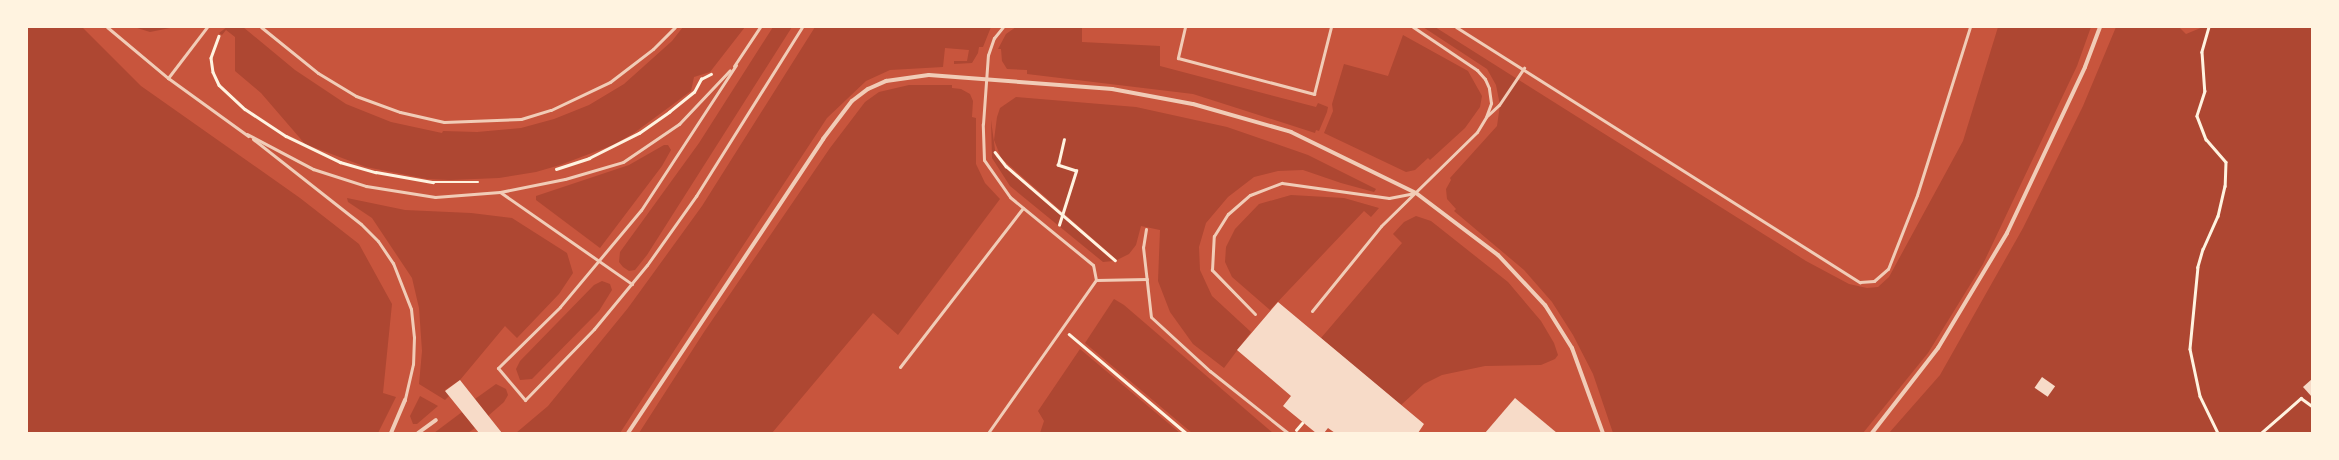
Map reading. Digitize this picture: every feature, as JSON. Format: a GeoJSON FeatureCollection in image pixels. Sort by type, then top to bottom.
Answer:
{"type":"FeatureCollection","features":[{"type":"Feature","properties":{"kind":"street"},"geometry":{"type":"LineString","coordinates":[[1872,433],[1938,348],[2007,233],[2076,88],[2100,27]]}},
{"type":"Feature","properties":{"kind":"street"},"geometry":{"type":"LineString","coordinates":[[628,433],[819,146],[852,101],[868,89],[886,81],[912,76],[986,79],[1112,89],[1193,104],[1291,132],[1416,193],[1498,256],[1545,305],[1572,348],[1603,433]]}},
{"type":"Feature","properties":{"kind":"street"},"geometry":{"type":"LineString","coordinates":[[391,433],[405,400]]}},
{"type":"Feature","properties":{"kind":"street"},"geometry":{"type":"LineString","coordinates":[[418,433],[436,420]]}},
{"type":"Feature","properties":{"kind":"lane"},"geometry":{"type":"LineString","coordinates":[[108,27],[168,78],[247,134],[361,224],[378,241],[393,263],[411,309],[414,337],[414,364],[405,400]]}},
{"type":"Feature","properties":{"kind":"lane"},"geometry":{"type":"LineString","coordinates":[[168,78],[207,27]]}},
{"type":"Feature","properties":{"kind":"lane"},"geometry":{"type":"LineString","coordinates":[[261,27],[318,73],[356,96],[400,112],[444,122],[521,119],[551,110],[610,82],[653,49],[675,27]]}},
{"type":"Feature","properties":{"kind":"lane"},"geometry":{"type":"LineString","coordinates":[[760,27],[642,210],[600,262],[560,306],[498,368],[525,400],[594,329],[632,284],[696,196],[802,27]]}},
{"type":"Feature","properties":{"kind":"lane"},"geometry":{"type":"LineString","coordinates":[[988,433],[1096,280],[1093,265],[1010,197],[984,160],[983,124],[988,55],[994,38],[1003,27]]}},
{"type":"Feature","properties":{"kind":"lane"},"geometry":{"type":"LineString","coordinates":[[1185,27],[1178,58],[1314,94],[1331,27]]}},
{"type":"Feature","properties":{"kind":"lane"},"geometry":{"type":"LineString","coordinates":[[1312,311],[1381,226],[1477,132],[1486,117],[1491,103],[1489,88],[1485,79],[1477,70],[1413,27]]}},
{"type":"Feature","properties":{"kind":"lane"},"geometry":{"type":"LineString","coordinates":[[1456,27],[1524,68],[1840,271],[1860,282],[1874,281],[1888,269],[1917,195],[1970,27]]}},
{"type":"Feature","properties":{"kind":"lane"},"geometry":{"type":"LineString","coordinates":[[247,134],[313,169],[366,186],[435,197],[500,192],[565,179],[623,162],[679,124],[736,65]]}},
{"type":"Feature","properties":{"kind":"lane"},"geometry":{"type":"LineString","coordinates":[[1486,117],[1499,105],[1524,68]]}},
{"type":"Feature","properties":{"kind":"lane"},"geometry":{"type":"LineString","coordinates":[[1255,314],[1212,270],[1214,236],[1228,214],[1250,195],[1282,183],[1389,198],[1416,193]]}},
{"type":"Feature","properties":{"kind":"lane"},"geometry":{"type":"LineString","coordinates":[[500,192],[632,284]]}},
{"type":"Feature","properties":{"kind":"lane"},"geometry":{"type":"LineString","coordinates":[[900,367],[1023,208]]}},
{"type":"Feature","properties":{"kind":"lane"},"geometry":{"type":"LineString","coordinates":[[1146,229],[1143,246],[1151,318],[1210,371],[1288,433]]}},
{"type":"Feature","properties":{"kind":"lane"},"geometry":{"type":"LineString","coordinates":[[1096,280],[1147,279]]}},
{"type":"Feature","properties":{"kind":"path"},"geometry":{"type":"LineString","coordinates":[[2209,28],[2202,52],[2205,90],[2197,116],[2206,139],[2226,162],[2226,186],[2218,216],[2203,248],[2198,267],[2190,350],[2200,396],[2218,433]]}},
{"type":"Feature","properties":{"kind":"path"},"geometry":{"type":"LineString","coordinates":[[1056,234],[1076,171],[1058,165],[1064,140]]}},
{"type":"Feature","properties":{"kind":"path"},"geometry":{"type":"LineString","coordinates":[[994,147],[1002,162],[1115,260]]}},
{"type":"Feature","properties":{"kind":"path"},"geometry":{"type":"LineString","coordinates":[[1062,328],[1186,433]]}},
{"type":"Feature","properties":{"kind":"path"},"geometry":{"type":"LineString","coordinates":[[2261,433],[2301,398],[2312,406]]}},
{"type":"Feature","properties":{"kind":"shaded area"},"geometry":{"type":"Polygon","coordinates":[[[27,27],[82,27],[141,86],[300,198],[359,244],[392,304],[383,393],[396,397],[378,433],[27,433],[27,27]]]}},
{"type":"Feature","properties":{"kind":"shaded area"},"geometry":{"type":"Polygon","coordinates":[[[134,27],[175,27],[150,32],[134,27]]]}},
{"type":"Feature","properties":{"kind":"shaded area"},"geometry":{"type":"Polygon","coordinates":[[[227,27],[243,27],[295,70],[346,104],[391,122],[442,133],[443,131],[477,132],[521,128],[554,119],[589,105],[624,84],[672,41],[683,27],[745,27],[710,72],[694,77],[691,91],[634,133],[613,145],[560,165],[536,172],[499,178],[450,180],[427,179],[366,167],[305,144],[261,93],[235,71],[235,37],[226,30],[222,35],[219,33],[227,27]]]}},
{"type":"Feature","properties":{"kind":"shaded area"},"geometry":{"type":"Polygon","coordinates":[[[773,27],[792,27],[647,255],[635,270],[629,271],[619,262],[620,252],[699,143],[773,27]]]}},
{"type":"Feature","properties":{"kind":"shaded area"},"geometry":{"type":"Polygon","coordinates":[[[815,27],[991,27],[983,47],[979,47],[978,53],[972,63],[954,64],[954,61],[967,61],[969,50],[945,48],[943,67],[890,70],[866,81],[827,118],[620,433],[516,433],[548,406],[628,308],[702,206],[815,27]]]}},
{"type":"Feature","properties":{"kind":"shaded area"},"geometry":{"type":"Polygon","coordinates":[[[1016,27],[1082,27],[1082,42],[1160,46],[1160,66],[1316,107],[1318,103],[1328,107],[1327,112],[1319,131],[1316,130],[1315,133],[1193,94],[1027,74],[1027,70],[1007,69],[1002,61],[1001,49],[998,49],[1006,34],[1016,27]]]}},
{"type":"Feature","properties":{"kind":"shaded area"},"geometry":{"type":"Polygon","coordinates":[[[1423,27],[1435,27],[1806,261],[1849,284],[1867,288],[1878,287],[1889,277],[1963,141],[1998,27],[2091,27],[2077,66],[1983,264],[1928,353],[1863,433],[1613,433],[1593,374],[1573,335],[1552,302],[1524,270],[1454,211],[1456,209],[1447,199],[1446,189],[1451,180],[1450,178],[1497,126],[1500,105],[1496,85],[1487,69],[1423,27]]]}},
{"type":"Feature","properties":{"kind":"shaded area"},"geometry":{"type":"Polygon","coordinates":[[[2116,27],[2179,27],[2186,34],[2203,27],[2312,27],[2312,433],[1889,433],[1940,375],[2023,228],[2083,106],[2116,27]]]}},
{"type":"Feature","properties":{"kind":"shaded area"},"geometry":{"type":"Polygon","coordinates":[[[1403,35],[1468,71],[1482,96],[1480,107],[1465,128],[1430,160],[1428,158],[1415,170],[1406,172],[1324,133],[1333,111],[1332,104],[1344,64],[1388,76],[1403,35]]]}},
{"type":"Feature","properties":{"kind":"shaded area"},"geometry":{"type":"Polygon","coordinates":[[[909,85],[952,85],[952,88],[961,89],[970,94],[973,101],[972,117],[976,118],[976,164],[985,183],[1000,199],[898,335],[873,313],[772,433],[639,433],[704,332],[830,148],[865,102],[879,92],[909,85]]]}},
{"type":"Feature","properties":{"kind":"shaded area"},"geometry":{"type":"Polygon","coordinates":[[[1016,97],[1136,107],[1227,127],[1308,155],[1376,189],[1374,192],[1303,170],[1278,171],[1254,177],[1228,197],[1206,223],[1199,247],[1200,270],[1212,296],[1251,332],[1224,368],[1193,344],[1170,312],[1158,281],[1160,230],[1141,226],[1136,245],[1129,254],[1117,260],[1001,158],[994,140],[997,117],[1000,108],[1016,97]]]}},
{"type":"Feature","properties":{"kind":"shaded area"},"geometry":{"type":"Polygon","coordinates":[[[991,120],[996,157],[1113,261],[1103,262],[1010,186],[992,158],[991,120]]]}},
{"type":"Feature","properties":{"kind":"shaded area"},"geometry":{"type":"Polygon","coordinates":[[[664,145],[668,145],[671,150],[662,166],[600,248],[536,200],[536,196],[629,165],[664,145]]]}},
{"type":"Feature","properties":{"kind":"shaded area"},"geometry":{"type":"Polygon","coordinates":[[[1291,195],[1344,198],[1379,208],[1371,217],[1364,211],[1270,310],[1232,277],[1225,262],[1226,247],[1235,229],[1259,204],[1291,195]]]}},
{"type":"Feature","properties":{"kind":"shaded area"},"geometry":{"type":"Polygon","coordinates":[[[347,198],[405,210],[471,213],[512,218],[567,253],[573,273],[559,294],[517,338],[505,326],[460,380],[445,390],[449,396],[445,400],[419,384],[422,351],[419,308],[412,278],[372,218],[348,202],[347,198]]]}},
{"type":"Feature","properties":{"kind":"shaded area"},"geometry":{"type":"Polygon","coordinates":[[[1416,216],[1431,221],[1508,282],[1541,321],[1554,343],[1558,355],[1555,359],[1541,365],[1485,366],[1442,375],[1424,384],[1401,405],[1321,338],[1402,243],[1393,234],[1404,222],[1416,216]]]}},
{"type":"Feature","properties":{"kind":"shaded area"},"geometry":{"type":"Polygon","coordinates":[[[602,281],[610,284],[612,290],[599,311],[532,379],[520,380],[516,369],[520,361],[594,285],[602,281]]]}},
{"type":"Feature","properties":{"kind":"shaded area"},"geometry":{"type":"Polygon","coordinates":[[[1114,299],[1124,305],[1273,433],[1192,433],[1085,343],[1114,299]]]}},
{"type":"Feature","properties":{"kind":"shaded area"},"geometry":{"type":"Polygon","coordinates":[[[1080,349],[1180,433],[1040,433],[1044,421],[1038,411],[1080,349]]]}},
{"type":"Feature","properties":{"kind":"shaded area"},"geometry":{"type":"Polygon","coordinates":[[[496,384],[506,389],[508,395],[504,402],[488,416],[475,399],[496,384]]]}},
{"type":"Feature","properties":{"kind":"shaded area"},"geometry":{"type":"Polygon","coordinates":[[[420,396],[438,406],[417,424],[413,424],[410,416],[420,396]]]}},
{"type":"Feature","properties":{"kind":"shaded area"},"geometry":{"type":"Polygon","coordinates":[[[462,412],[475,428],[468,433],[434,433],[462,412]]]}},
{"type":"Feature","properties":{"kind":"building"},"geometry":{"type":"Polygon","coordinates":[[[1278,302],[1424,424],[1418,433],[1335,433],[1328,428],[1324,433],[1316,433],[1283,406],[1291,396],[1237,350],[1278,302]]]}},
{"type":"Feature","properties":{"kind":"building"},"geometry":{"type":"Polygon","coordinates":[[[2042,377],[2055,386],[2048,397],[2035,388],[2042,377]]]}},
{"type":"Feature","properties":{"kind":"building"},"geometry":{"type":"Polygon","coordinates":[[[2312,379],[2312,397],[2303,387],[2312,379]]]}},
{"type":"Feature","properties":{"kind":"building"},"geometry":{"type":"Polygon","coordinates":[[[460,380],[502,433],[479,433],[445,391],[460,380]]]}},
{"type":"Feature","properties":{"kind":"building"},"geometry":{"type":"Polygon","coordinates":[[[1515,398],[1557,433],[1485,433],[1515,398]]]}}]}
